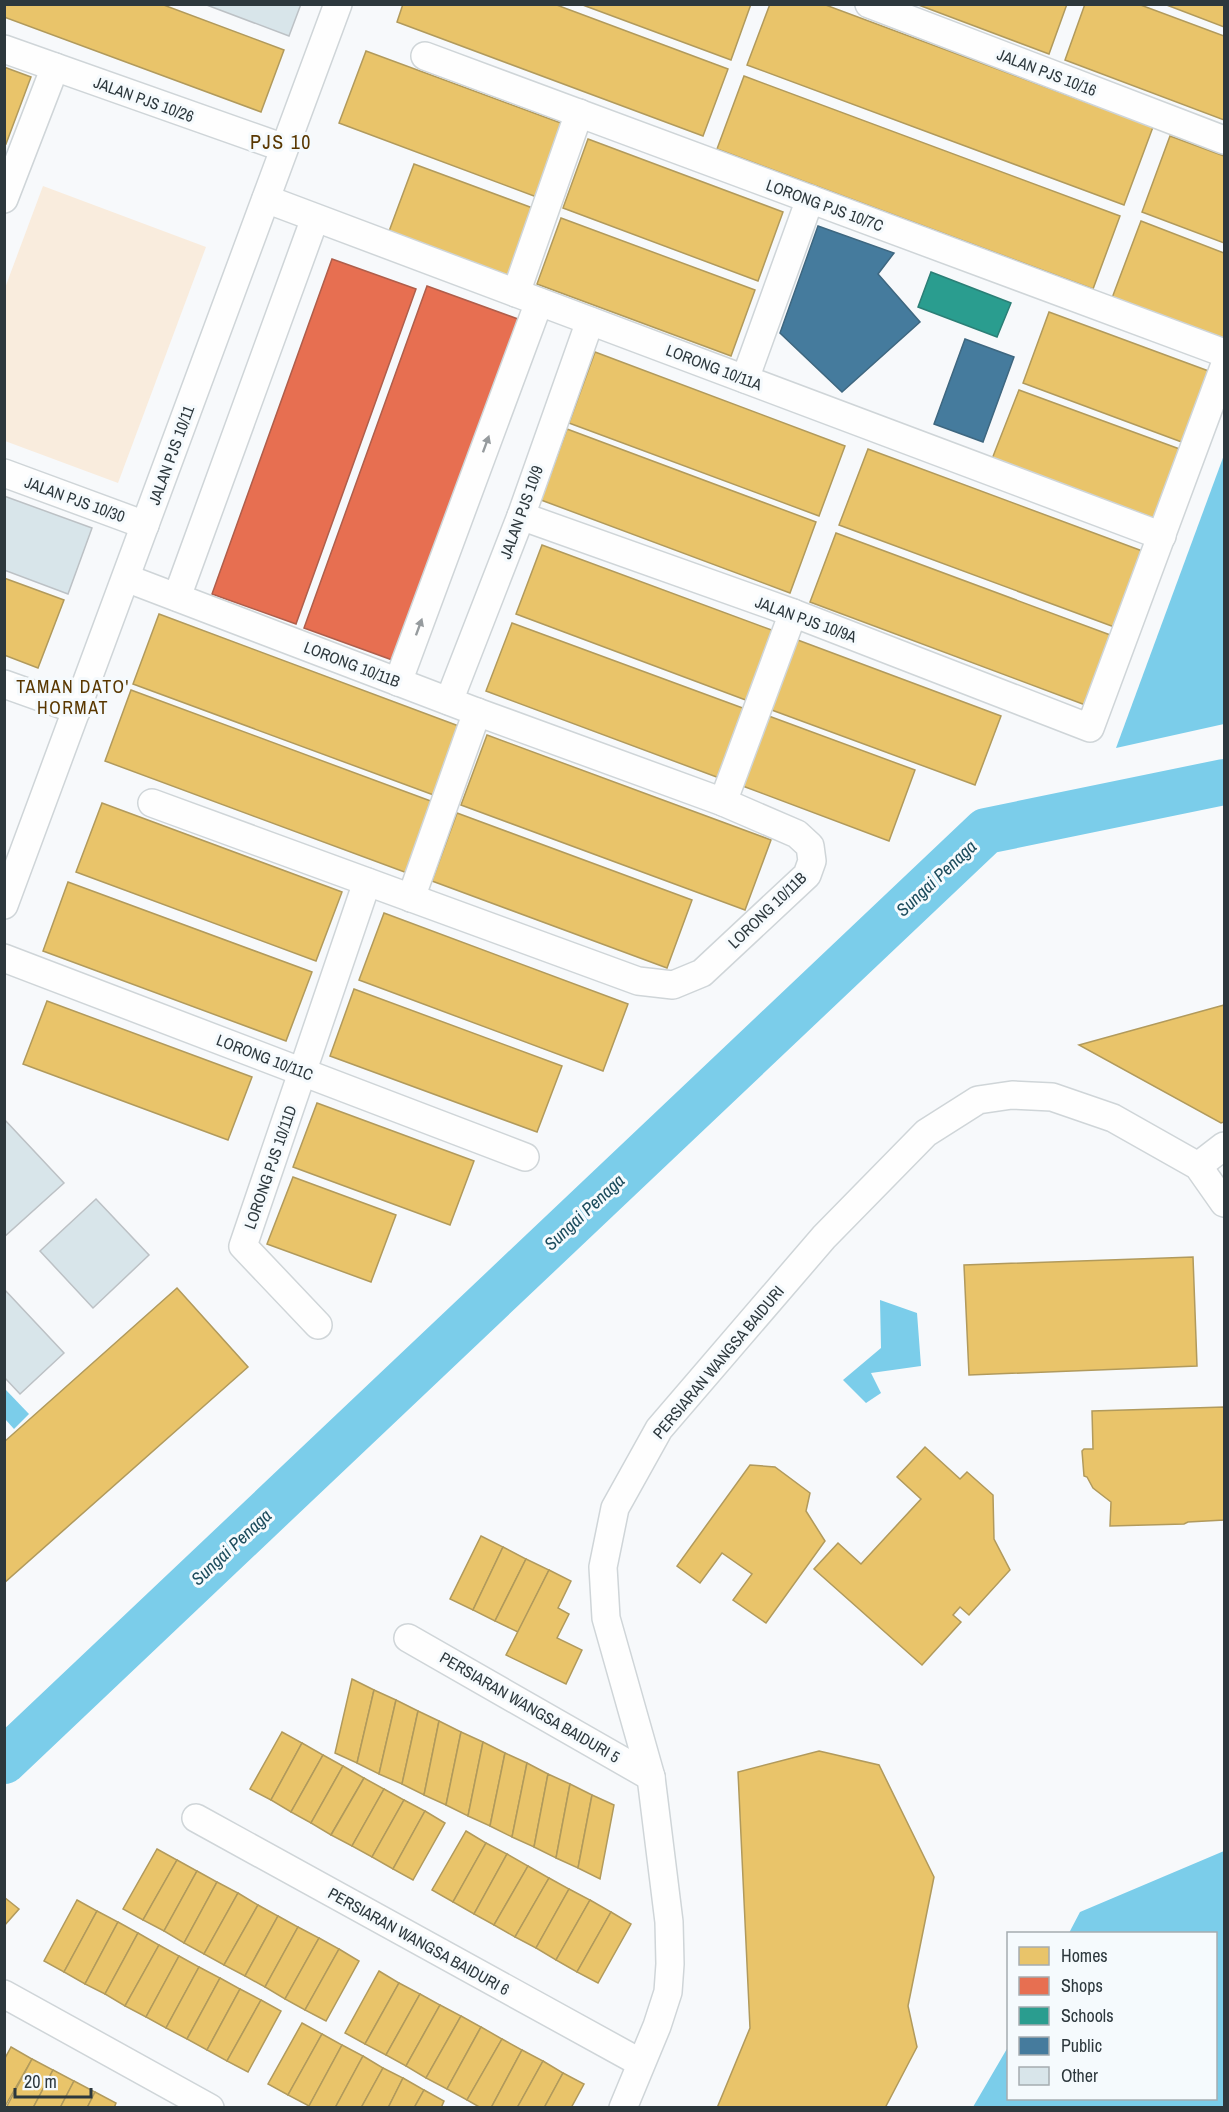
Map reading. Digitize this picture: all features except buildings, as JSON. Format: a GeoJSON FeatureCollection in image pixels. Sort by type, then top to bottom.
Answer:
{"type":"FeatureCollection","features":[{"type":"Feature","properties":{"kind":"street","name":"JALAN PJS 10/11"},"geometry":{"type":"LineString","coordinates":[[4,905],[338,4]]}},
{"type":"Feature","properties":{"kind":"street","name":"JALAN PJS 10/16"},"geometry":{"type":"LineString","coordinates":[[869,4],[1224,140]]}},
{"type":"Feature","properties":{"kind":"street","name":"JALAN PJS 10/26"},"geometry":{"type":"LineString","coordinates":[[4,49],[284,148]]}},
{"type":"Feature","properties":{"kind":"street","name":"LORONG PJS 10/7C"},"geometry":{"type":"LineString","coordinates":[[425,56],[1224,353]]}},
{"type":"Feature","properties":{"kind":"street"},"geometry":{"type":"LineString","coordinates":[[4,199],[56,67]]}},
{"type":"Feature","properties":{"kind":"street"},"geometry":{"type":"LineString","coordinates":[[398,681],[527,298],[579,113]]}},
{"type":"Feature","properties":{"kind":"street","name":"LORONG 10/11A"},"geometry":{"type":"LineString","coordinates":[[266,199],[1162,536]]}},
{"type":"Feature","properties":{"kind":"street"},"geometry":{"type":"LineString","coordinates":[[745,379],[810,199]]}},
{"type":"Feature","properties":{"kind":"street"},"geometry":{"type":"LineString","coordinates":[[177,597],[315,218]]}},
{"type":"Feature","properties":{"kind":"street","name":"JALAN PJS 10/9"},"geometry":{"type":"LineString","coordinates":[[449,701],[521,516],[590,321]]}},
{"type":"Feature","properties":{"kind":"street"},"geometry":{"type":"LineString","coordinates":[[1162,536],[1224,367]]}},
{"type":"Feature","properties":{"kind":"street","name":"JALAN PJS 10/30"},"geometry":{"type":"LineString","coordinates":[[4,473],[145,525]]}},
{"type":"Feature","properties":{"kind":"street","name":"JALAN PJS 10/9A"},"geometry":{"type":"LineString","coordinates":[[521,516],[793,613],[1090,728],[1162,536]]}},
{"type":"Feature","properties":{"kind":"street","name":"LORONG 10/11B"},"geometry":{"type":"LineString","coordinates":[[126,578],[477,712],[723,802],[797,834],[810,846],[812,861],[807,874],[702,973],[673,985],[638,981],[152,803]]}},
{"type":"Feature","properties":{"kind":"street"},"geometry":{"type":"LineString","coordinates":[[723,802],[793,613]]}},
{"type":"Feature","properties":{"kind":"street"},"geometry":{"type":"LineString","coordinates":[[4,684],[76,710]]}},
{"type":"Feature","properties":{"kind":"street"},"geometry":{"type":"LineString","coordinates":[[411,898],[477,712]]}},
{"type":"Feature","properties":{"kind":"street","name":"LORONG PJS 10/11D"},"geometry":{"type":"LineString","coordinates":[[318,1325],[243,1246],[367,882]]}},
{"type":"Feature","properties":{"kind":"street","name":"LORONG 10/11C"},"geometry":{"type":"LineString","coordinates":[[4,958],[525,1157]]}},
{"type":"Feature","properties":{"kind":"street","name":"PERSIARAN WANGSA BAIDURI"},"geometry":{"type":"LineString","coordinates":[[623,2108],[668,1992],[669,1922],[651,1777],[606,1618],[603,1567],[615,1508],[659,1429],[824,1237],[926,1133],[978,1100],[1012,1095],[1052,1097],[1113,1118],[1198,1166],[1224,1203]]}},
{"type":"Feature","properties":{"kind":"street"},"geometry":{"type":"LineString","coordinates":[[1198,1166],[1224,1146]]}},
{"type":"Feature","properties":{"kind":"street","name":"PERSIARAN WANGSA BAIDURI 5"},"geometry":{"type":"LineString","coordinates":[[408,1638],[651,1777]]}},
{"type":"Feature","properties":{"kind":"street","name":"PERSIARAN WANGSA BAIDURI 6"},"geometry":{"type":"LineString","coordinates":[[196,1818],[642,2063]]}},
{"type":"Feature","properties":{"kind":"street"},"geometry":{"type":"LineString","coordinates":[[4,1994],[210,2108]]}},
{"type":"Feature","properties":{"kind":"shaded area"},"geometry":{"type":"Polygon","coordinates":[[[43,186],[206,247],[118,483],[5,441],[5,288],[43,186]]]}},
{"type":"Feature","properties":{"kind":"water"},"geometry":{"type":"Polygon","coordinates":[[[1224,455],[1224,724],[1116,748],[1224,455]]]}},
{"type":"Feature","properties":{"kind":"water"},"geometry":{"type":"Polygon","coordinates":[[[880,1300],[917,1313],[921,1366],[871,1373],[881,1393],[866,1403],[843,1380],[881,1348],[880,1300]]]}},
{"type":"Feature","properties":{"kind":"water"},"geometry":{"type":"Polygon","coordinates":[[[5,1389],[29,1414],[14,1429],[5,1419],[5,1389]]]}},
{"type":"Feature","properties":{"kind":"water"},"geometry":{"type":"Polygon","coordinates":[[[1224,1851],[1224,2107],[973,2107],[1007,2049],[1007,2100],[1217,2100],[1217,1932],[1070,1932],[1080,1912],[1224,1851]]]}},
{"type":"Feature","properties":{"kind":"waterway","name":"Sungai Penaga"},"geometry":{"type":"LineString","coordinates":[[4,1761],[986,831],[1224,782]]}},
{"type":"Feature","properties":{"kind":"district","name":"PJS 10"},"geometry":{"type":"Point","coordinates":[281,141]}},
{"type":"Feature","properties":{"kind":"district","name":"TAMAN DATO' HORMAT"},"geometry":{"type":"Point","coordinates":[73,696]}}]}
